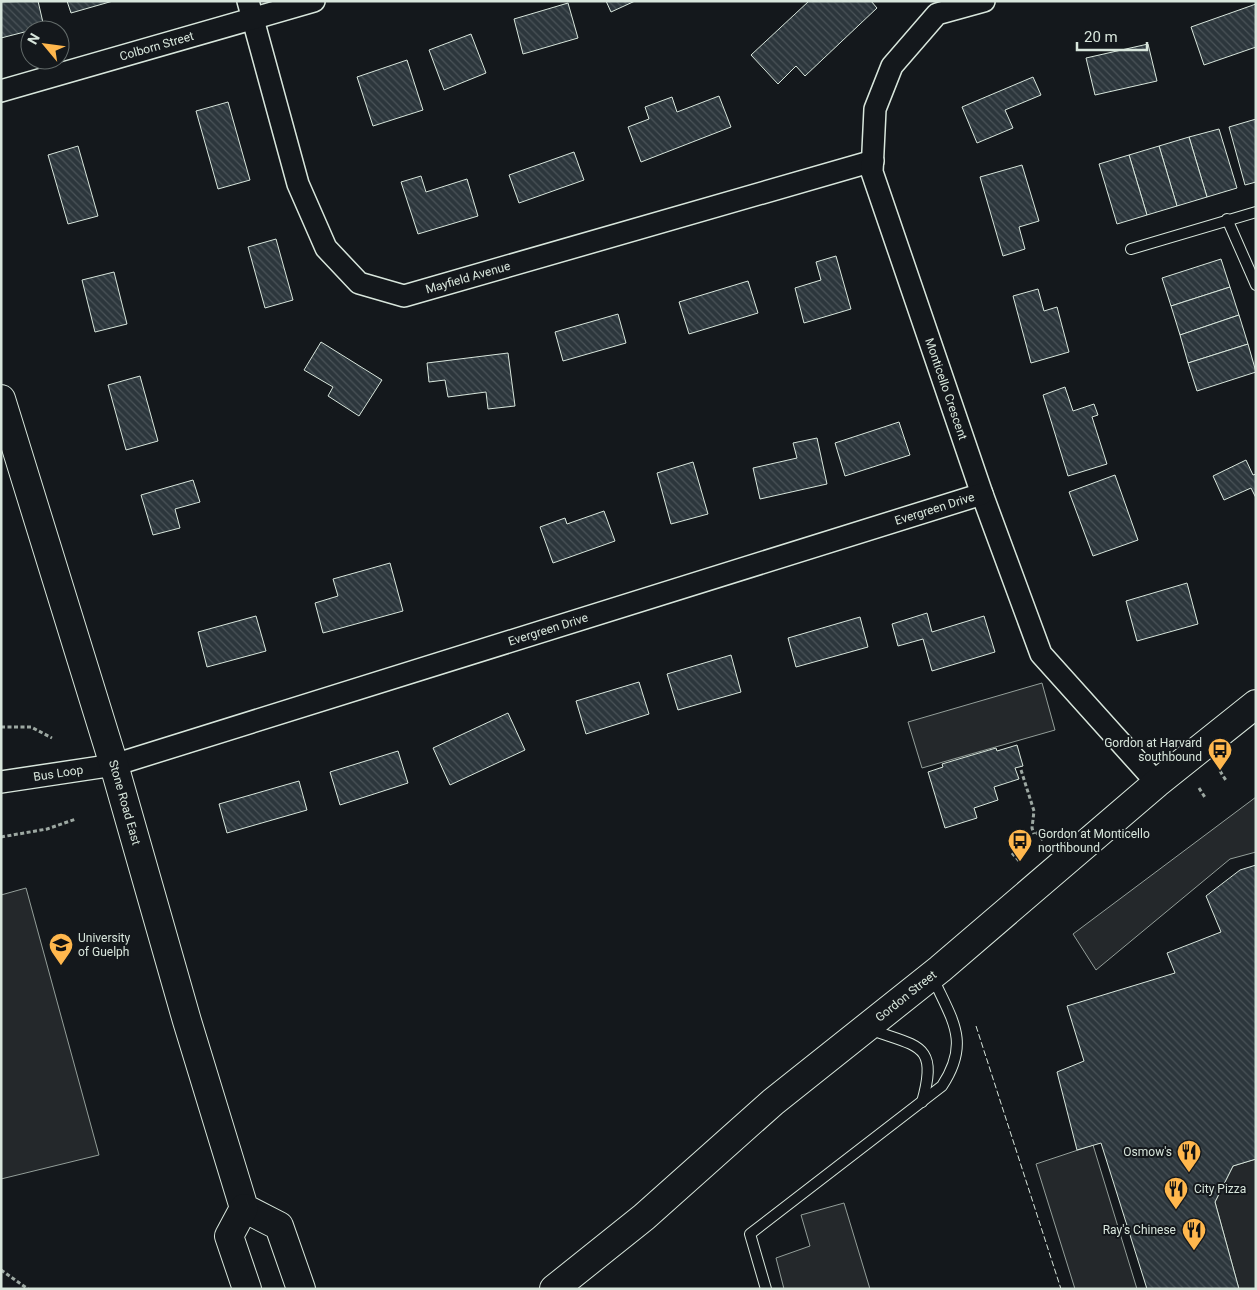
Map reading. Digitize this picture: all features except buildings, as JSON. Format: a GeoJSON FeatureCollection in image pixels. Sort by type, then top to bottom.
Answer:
{"type":"FeatureCollection","features":[{"type":"Feature","properties":{"kind":"main road","name":"Stone Road East"},"geometry":{"type":"LineString","coordinates":[[1,399],[114,765],[187,1021],[244,1208]]}},
{"type":"Feature","properties":{"kind":"main road","name":"Gordon Street"},"geometry":{"type":"LineString","coordinates":[[554,1289],[644,1217],[773,1102],[932,976],[1157,783],[1256,704]]}},
{"type":"Feature","properties":{"kind":"main road"},"geometry":{"type":"LineString","coordinates":[[247,1289],[229,1236],[244,1208],[278,1226],[301,1289]]}},
{"type":"Feature","properties":{"kind":"street","name":"Colborn Street"},"geometry":{"type":"LineString","coordinates":[[1,91],[250,11],[314,1]]}},
{"type":"Feature","properties":{"kind":"street","name":"Monticello Crescent"},"geometry":{"type":"LineString","coordinates":[[984,1],[937,14],[892,66],[875,109],[872,172],[982,494],[1042,654],[1157,783]]}},
{"type":"Feature","properties":{"kind":"street","name":"Mayfield Avenue"},"geometry":{"type":"LineString","coordinates":[[250,11],[298,184],[326,248],[359,283],[404,296],[872,161]]}},
{"type":"Feature","properties":{"kind":"street","name":"Evergreen Drive"},"geometry":{"type":"LineString","coordinates":[[114,765],[982,494]]}},
{"type":"Feature","properties":{"kind":"street","name":"Bus Loop"},"geometry":{"type":"LineString","coordinates":[[1,782],[53,772],[114,765]]}},
{"type":"Feature","properties":{"kind":"lane"},"geometry":{"type":"LineString","coordinates":[[1131,249],[1227,219],[1256,212]]}},
{"type":"Feature","properties":{"kind":"lane"},"geometry":{"type":"LineString","coordinates":[[1227,219],[1256,286]]}},
{"type":"Feature","properties":{"kind":"lane"},"geometry":{"type":"LineString","coordinates":[[766,1289],[750,1234],[942,1086],[954,1069],[958,1049],[954,1024],[932,976]]}},
{"type":"Feature","properties":{"kind":"lane"},"geometry":{"type":"LineString","coordinates":[[867,1028],[919,1048],[929,1061],[929,1078],[922,1102]]}},
{"type":"Feature","properties":{"kind":"path"},"geometry":{"type":"LineString","coordinates":[[1,728],[31,727],[52,738]]}},
{"type":"Feature","properties":{"kind":"path"},"geometry":{"type":"LineString","coordinates":[[1021,770],[1034,811],[1032,828],[1043,840]]}},
{"type":"Feature","properties":{"kind":"path"},"geometry":{"type":"LineString","coordinates":[[1220,771],[1227,782]]}},
{"type":"Feature","properties":{"kind":"path"},"geometry":{"type":"LineString","coordinates":[[1199,788],[1206,799]]}},
{"type":"Feature","properties":{"kind":"path"},"geometry":{"type":"LineString","coordinates":[[1,838],[47,830],[76,819]]}},
{"type":"Feature","properties":{"kind":"path"},"geometry":{"type":"LineString","coordinates":[[1012,853],[1020,862]]}},
{"type":"Feature","properties":{"kind":"path"},"geometry":{"type":"LineString","coordinates":[[1,1270],[28,1289]]}},
{"type":"Feature","properties":{"kind":"shaded area"},"geometry":{"type":"Polygon","coordinates":[[[1042,683],[1055,730],[922,768],[908,722],[1042,683]]]}},
{"type":"Feature","properties":{"kind":"shaded area"},"geometry":{"type":"Polygon","coordinates":[[[1256,797],[1256,852],[1230,859],[1096,970],[1073,934],[1256,797]]]}},
{"type":"Feature","properties":{"kind":"shaded area"},"geometry":{"type":"Polygon","coordinates":[[[26,888],[99,1155],[1,1179],[1,895],[26,888]]]}},
{"type":"Feature","properties":{"kind":"shaded area"},"geometry":{"type":"Polygon","coordinates":[[[1093,1145],[1137,1289],[1075,1289],[1036,1164],[1093,1145]]]}},
{"type":"Feature","properties":{"kind":"shaded area"},"geometry":{"type":"Polygon","coordinates":[[[1256,1159],[1256,1289],[1239,1289],[1215,1202],[1233,1166],[1256,1159]]]}},
{"type":"Feature","properties":{"kind":"shaded area"},"geometry":{"type":"Polygon","coordinates":[[[844,1203],[870,1289],[784,1289],[776,1258],[810,1246],[801,1215],[844,1203]]]}},
{"type":"Feature","properties":{"kind":"fence"},"geometry":{"type":"LineString","coordinates":[[976,1026],[1061,1289]]}},
{"type":"Feature","properties":{"kind":"place","name":"Gordon at Harvard southbound"},"geometry":{"type":"Point","coordinates":[1220,771]}},
{"type":"Feature","properties":{"kind":"place","name":"Gordon at Monticello northbound"},"geometry":{"type":"Point","coordinates":[1020,862]}},
{"type":"Feature","properties":{"kind":"place","name":"University of Guelph"},"geometry":{"type":"Point","coordinates":[61,966]}},
{"type":"Feature","properties":{"kind":"place","name":"Osmow's"},"geometry":{"type":"Point","coordinates":[1189,1173]}},
{"type":"Feature","properties":{"kind":"place","name":"City Pizza"},"geometry":{"type":"Point","coordinates":[1176,1210]}},
{"type":"Feature","properties":{"kind":"place","name":"Ray's Chinese"},"geometry":{"type":"Point","coordinates":[1194,1251]}}]}
